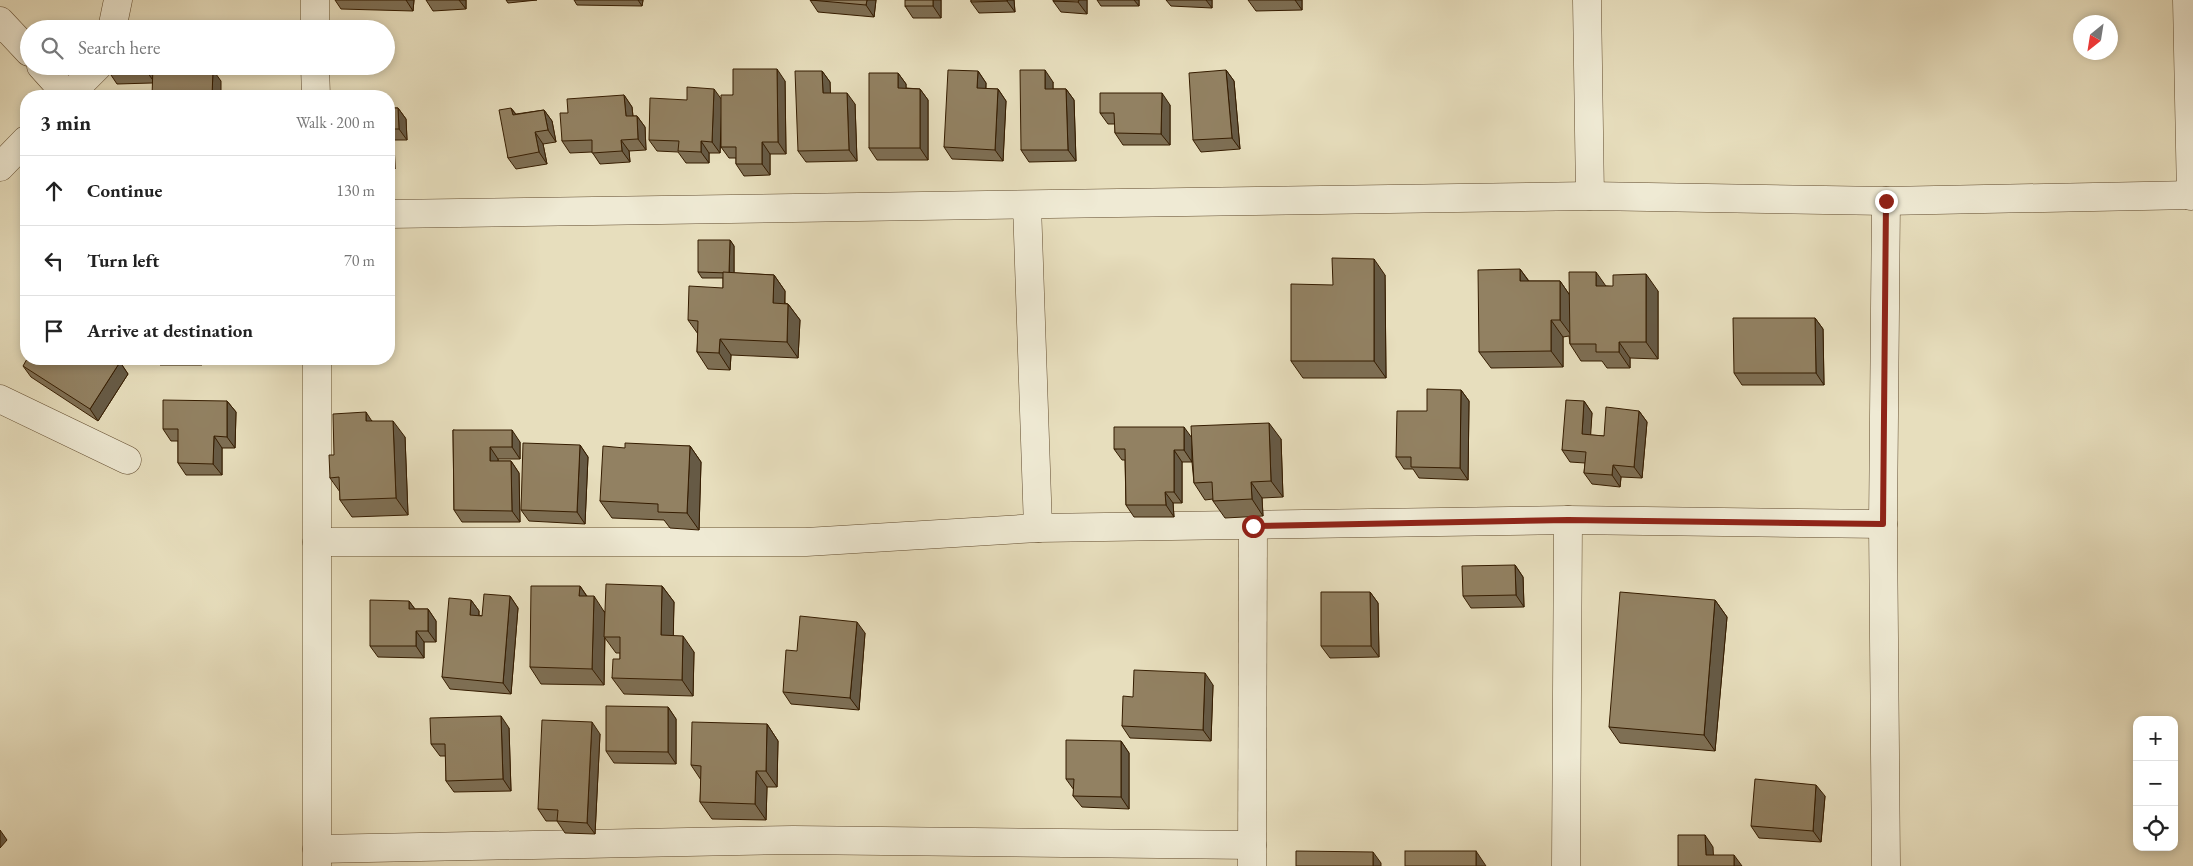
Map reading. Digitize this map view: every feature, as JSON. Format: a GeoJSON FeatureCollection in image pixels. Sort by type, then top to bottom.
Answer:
{"type":"FeatureCollection","features":[{"type":"Feature","properties":{"kind":"street"},"geometry":{"type":"LineString","coordinates":[[114,20],[118,0]]}},
{"type":"Feature","properties":{"kind":"street"},"geometry":{"type":"LineString","coordinates":[[315,0],[315,20]]}},
{"type":"Feature","properties":{"kind":"street"},"geometry":{"type":"LineString","coordinates":[[1587,0],[1590,196]]}},
{"type":"Feature","properties":{"kind":"street"},"geometry":{"type":"LineString","coordinates":[[395,214],[1590,196],[1886,201],[2192,196],[2187,0]]}},
{"type":"Feature","properties":{"kind":"street"},"geometry":{"type":"LineString","coordinates":[[0,21],[20,42]]}},
{"type":"Feature","properties":{"kind":"street"},"geometry":{"type":"LineString","coordinates":[[49,75],[63,90]]}},
{"type":"Feature","properties":{"kind":"street"},"geometry":{"type":"LineString","coordinates":[[74,90],[89,75]]}},
{"type":"Feature","properties":{"kind":"street"},"geometry":{"type":"LineString","coordinates":[[316,75],[316,90]]}},
{"type":"Feature","properties":{"kind":"street"},"geometry":{"type":"LineString","coordinates":[[0,167],[20,146]]}},
{"type":"Feature","properties":{"kind":"street"},"geometry":{"type":"LineString","coordinates":[[1886,201],[1883,524],[1886,866]]}},
{"type":"Feature","properties":{"kind":"street"},"geometry":{"type":"LineString","coordinates":[[1026,205],[1038,528]]}},
{"type":"Feature","properties":{"kind":"street"},"geometry":{"type":"LineString","coordinates":[[317,365],[317,858],[793,840],[1252,855],[1253,526]]}},
{"type":"Feature","properties":{"kind":"street"},"geometry":{"type":"LineString","coordinates":[[0,399],[127,460]]}},
{"type":"Feature","properties":{"kind":"street"},"geometry":{"type":"LineString","coordinates":[[317,542],[806,542],[1038,528],[1568,520],[1883,524]]}},
{"type":"Feature","properties":{"kind":"street"},"geometry":{"type":"LineString","coordinates":[[1566,866],[1568,520]]}},
{"type":"Feature","properties":{"kind":"building"},"geometry":{"type":"Polygon","coordinates":[[[810,0],[867,0],[866,5],[810,0]]]}},
{"type":"Feature","properties":{"kind":"building"},"geometry":{"type":"Polygon","coordinates":[[[905,0],[933,0],[933,6],[905,6],[905,0]]]}},
{"type":"Feature","properties":{"kind":"building"},"geometry":{"type":"Polygon","coordinates":[[[971,0],[1007,0],[1007,1],[971,2],[971,0]]]}},
{"type":"Feature","properties":{"kind":"building"},"geometry":{"type":"Polygon","coordinates":[[[1053,0],[1079,0],[1078,2],[1053,0]]]}},
{"type":"Feature","properties":{"kind":"building"},"geometry":{"type":"Polygon","coordinates":[[[733,69],[777,69],[778,142],[762,142],[762,164],[736,164],[736,147],[721,147],[721,95],[733,95],[733,69]]]}},
{"type":"Feature","properties":{"kind":"building"},"geometry":{"type":"Polygon","coordinates":[[[948,70],[978,71],[977,88],[998,89],[995,150],[944,147],[948,70]]]}},
{"type":"Feature","properties":{"kind":"building"},"geometry":{"type":"Polygon","coordinates":[[[1020,70],[1045,70],[1045,89],[1066,89],[1068,150],[1021,150],[1020,70]]]}},
{"type":"Feature","properties":{"kind":"building"},"geometry":{"type":"Polygon","coordinates":[[[1226,70],[1232,138],[1193,140],[1189,73],[1226,70]]]}},
{"type":"Feature","properties":{"kind":"building"},"geometry":{"type":"Polygon","coordinates":[[[795,71],[822,71],[823,93],[847,93],[849,150],[798,151],[795,71]]]}},
{"type":"Feature","properties":{"kind":"building"},"geometry":{"type":"Polygon","coordinates":[[[869,73],[898,73],[898,88],[920,89],[920,148],[869,148],[869,73]]]}},
{"type":"Feature","properties":{"kind":"building"},"geometry":{"type":"Polygon","coordinates":[[[153,75],[213,75],[212,90],[152,90],[153,75]]]}},
{"type":"Feature","properties":{"kind":"building"},"geometry":{"type":"Polygon","coordinates":[[[687,87],[714,89],[712,142],[701,141],[701,152],[678,151],[679,141],[649,140],[650,98],[687,100],[687,87]]]}},
{"type":"Feature","properties":{"kind":"building"},"geometry":{"type":"Polygon","coordinates":[[[1100,93],[1162,93],[1161,134],[1115,133],[1114,113],[1100,113],[1100,93]]]}},
{"type":"Feature","properties":{"kind":"building"},"geometry":{"type":"Polygon","coordinates":[[[624,95],[626,116],[637,116],[638,139],[621,140],[622,151],[592,153],[592,140],[562,141],[560,113],[568,113],[567,99],[624,95]]]}},
{"type":"Feature","properties":{"kind":"building"},"geometry":{"type":"Polygon","coordinates":[[[395,108],[398,108],[399,129],[395,129],[395,108]]]}},
{"type":"Feature","properties":{"kind":"building"},"geometry":{"type":"Polygon","coordinates":[[[511,108],[513,115],[544,110],[548,130],[535,132],[539,152],[508,158],[499,110],[511,108]]]}},
{"type":"Feature","properties":{"kind":"building"},"geometry":{"type":"Polygon","coordinates":[[[698,240],[730,240],[729,273],[698,272],[698,240]]]}},
{"type":"Feature","properties":{"kind":"building"},"geometry":{"type":"Polygon","coordinates":[[[1332,258],[1374,259],[1374,361],[1291,361],[1291,284],[1333,285],[1332,258]]]}},
{"type":"Feature","properties":{"kind":"building"},"geometry":{"type":"Polygon","coordinates":[[[1520,269],[1520,281],[1560,281],[1560,320],[1551,320],[1551,351],[1479,352],[1478,270],[1520,269]]]}},
{"type":"Feature","properties":{"kind":"building"},"geometry":{"type":"Polygon","coordinates":[[[723,272],[774,275],[773,303],[788,304],[787,342],[720,339],[719,353],[697,352],[698,321],[688,320],[689,286],[723,288],[723,272]]]}},
{"type":"Feature","properties":{"kind":"building"},"geometry":{"type":"Polygon","coordinates":[[[1569,272],[1596,272],[1596,286],[1613,286],[1613,275],[1646,274],[1646,342],[1619,342],[1619,352],[1596,352],[1596,344],[1570,344],[1569,272]]]}},
{"type":"Feature","properties":{"kind":"building"},"geometry":{"type":"Polygon","coordinates":[[[1733,318],[1815,318],[1816,373],[1734,373],[1733,318]]]}},
{"type":"Feature","properties":{"kind":"building"},"geometry":{"type":"Polygon","coordinates":[[[24,365],[118,365],[90,409],[24,365]]]}},
{"type":"Feature","properties":{"kind":"building"},"geometry":{"type":"Polygon","coordinates":[[[1427,389],[1461,390],[1460,468],[1411,467],[1411,457],[1396,457],[1397,411],[1427,411],[1427,389]]]}},
{"type":"Feature","properties":{"kind":"building"},"geometry":{"type":"Polygon","coordinates":[[[163,400],[227,401],[227,437],[214,436],[213,464],[178,463],[178,429],[163,429],[163,400]]]}},
{"type":"Feature","properties":{"kind":"building"},"geometry":{"type":"Polygon","coordinates":[[[1566,400],[1584,401],[1582,434],[1604,436],[1606,407],[1639,411],[1634,467],[1613,465],[1612,475],[1584,473],[1586,452],[1562,450],[1566,400]]]}},
{"type":"Feature","properties":{"kind":"building"},"geometry":{"type":"Polygon","coordinates":[[[366,412],[366,421],[393,421],[396,498],[340,500],[339,477],[330,478],[329,455],[334,455],[333,414],[366,412]]]}},
{"type":"Feature","properties":{"kind":"building"},"geometry":{"type":"Polygon","coordinates":[[[1269,423],[1271,481],[1251,482],[1252,499],[1213,501],[1212,482],[1194,483],[1191,426],[1269,423]]]}},
{"type":"Feature","properties":{"kind":"building"},"geometry":{"type":"Polygon","coordinates":[[[1114,427],[1184,427],[1184,450],[1174,450],[1174,492],[1165,492],[1166,505],[1126,505],[1125,449],[1114,449],[1114,427]]]}},
{"type":"Feature","properties":{"kind":"building"},"geometry":{"type":"Polygon","coordinates":[[[453,430],[512,430],[512,447],[490,447],[490,461],[511,461],[512,511],[454,510],[453,430]]]}},
{"type":"Feature","properties":{"kind":"building"},"geometry":{"type":"Polygon","coordinates":[[[523,443],[580,445],[577,512],[521,510],[523,443]]]}},
{"type":"Feature","properties":{"kind":"building"},"geometry":{"type":"Polygon","coordinates":[[[625,443],[690,446],[687,513],[658,512],[658,504],[600,501],[603,446],[625,448],[625,443]]]}},
{"type":"Feature","properties":{"kind":"building"},"geometry":{"type":"Polygon","coordinates":[[[1515,565],[1516,595],[1463,596],[1462,566],[1515,565]]]}},
{"type":"Feature","properties":{"kind":"building"},"geometry":{"type":"Polygon","coordinates":[[[606,584],[662,586],[661,635],[683,636],[682,680],[612,678],[613,659],[620,659],[620,637],[604,637],[606,584]]]}},
{"type":"Feature","properties":{"kind":"building"},"geometry":{"type":"Polygon","coordinates":[[[531,586],[580,586],[579,596],[594,596],[592,669],[530,667],[531,586]]]}},
{"type":"Feature","properties":{"kind":"building"},"geometry":{"type":"Polygon","coordinates":[[[1321,592],[1370,592],[1371,646],[1321,646],[1321,592]]]}},
{"type":"Feature","properties":{"kind":"building"},"geometry":{"type":"Polygon","coordinates":[[[1620,592],[1715,600],[1704,735],[1609,727],[1620,592]]]}},
{"type":"Feature","properties":{"kind":"building"},"geometry":{"type":"Polygon","coordinates":[[[484,594],[510,596],[503,683],[442,677],[449,598],[471,600],[470,615],[482,616],[484,594]]]}},
{"type":"Feature","properties":{"kind":"building"},"geometry":{"type":"Polygon","coordinates":[[[370,600],[409,601],[409,609],[428,609],[428,631],[416,631],[416,646],[370,646],[370,600]]]}},
{"type":"Feature","properties":{"kind":"building"},"geometry":{"type":"Polygon","coordinates":[[[800,616],[857,622],[850,698],[783,692],[786,650],[797,651],[800,616]]]}},
{"type":"Feature","properties":{"kind":"building"},"geometry":{"type":"Polygon","coordinates":[[[1134,670],[1205,673],[1203,730],[1122,726],[1123,696],[1133,697],[1134,670]]]}},
{"type":"Feature","properties":{"kind":"building"},"geometry":{"type":"Polygon","coordinates":[[[606,706],[668,707],[668,752],[606,751],[606,706]]]}},
{"type":"Feature","properties":{"kind":"building"},"geometry":{"type":"Polygon","coordinates":[[[501,716],[503,779],[446,781],[445,744],[431,744],[430,718],[501,716]]]}},
{"type":"Feature","properties":{"kind":"building"},"geometry":{"type":"Polygon","coordinates":[[[542,720],[592,722],[587,823],[557,821],[558,810],[538,809],[542,720]]]}},
{"type":"Feature","properties":{"kind":"building"},"geometry":{"type":"Polygon","coordinates":[[[692,722],[767,724],[766,771],[756,771],[755,804],[700,802],[701,766],[691,765],[692,722]]]}},
{"type":"Feature","properties":{"kind":"building"},"geometry":{"type":"Polygon","coordinates":[[[1066,740],[1121,741],[1121,797],[1073,796],[1074,779],[1066,779],[1066,740]]]}},
{"type":"Feature","properties":{"kind":"building"},"geometry":{"type":"Polygon","coordinates":[[[1755,779],[1816,785],[1813,831],[1751,826],[1755,779]]]}},
{"type":"Feature","properties":{"kind":"building"},"geometry":{"type":"Polygon","coordinates":[[[1678,835],[1705,835],[1706,855],[1734,855],[1734,866],[1678,866],[1678,835]]]}},
{"type":"Feature","properties":{"kind":"building"},"geometry":{"type":"Polygon","coordinates":[[[1296,851],[1373,852],[1373,866],[1296,866],[1296,851]]]}},
{"type":"Feature","properties":{"kind":"building"},"geometry":{"type":"Polygon","coordinates":[[[1405,851],[1476,851],[1476,866],[1405,866],[1405,851]]]}},
{"type":"Feature","properties":{"kind":"route"},"geometry":{"type":"LineString","coordinates":[[1253,526],[1568,520],[1883,524],[1886,201]]}}]}
